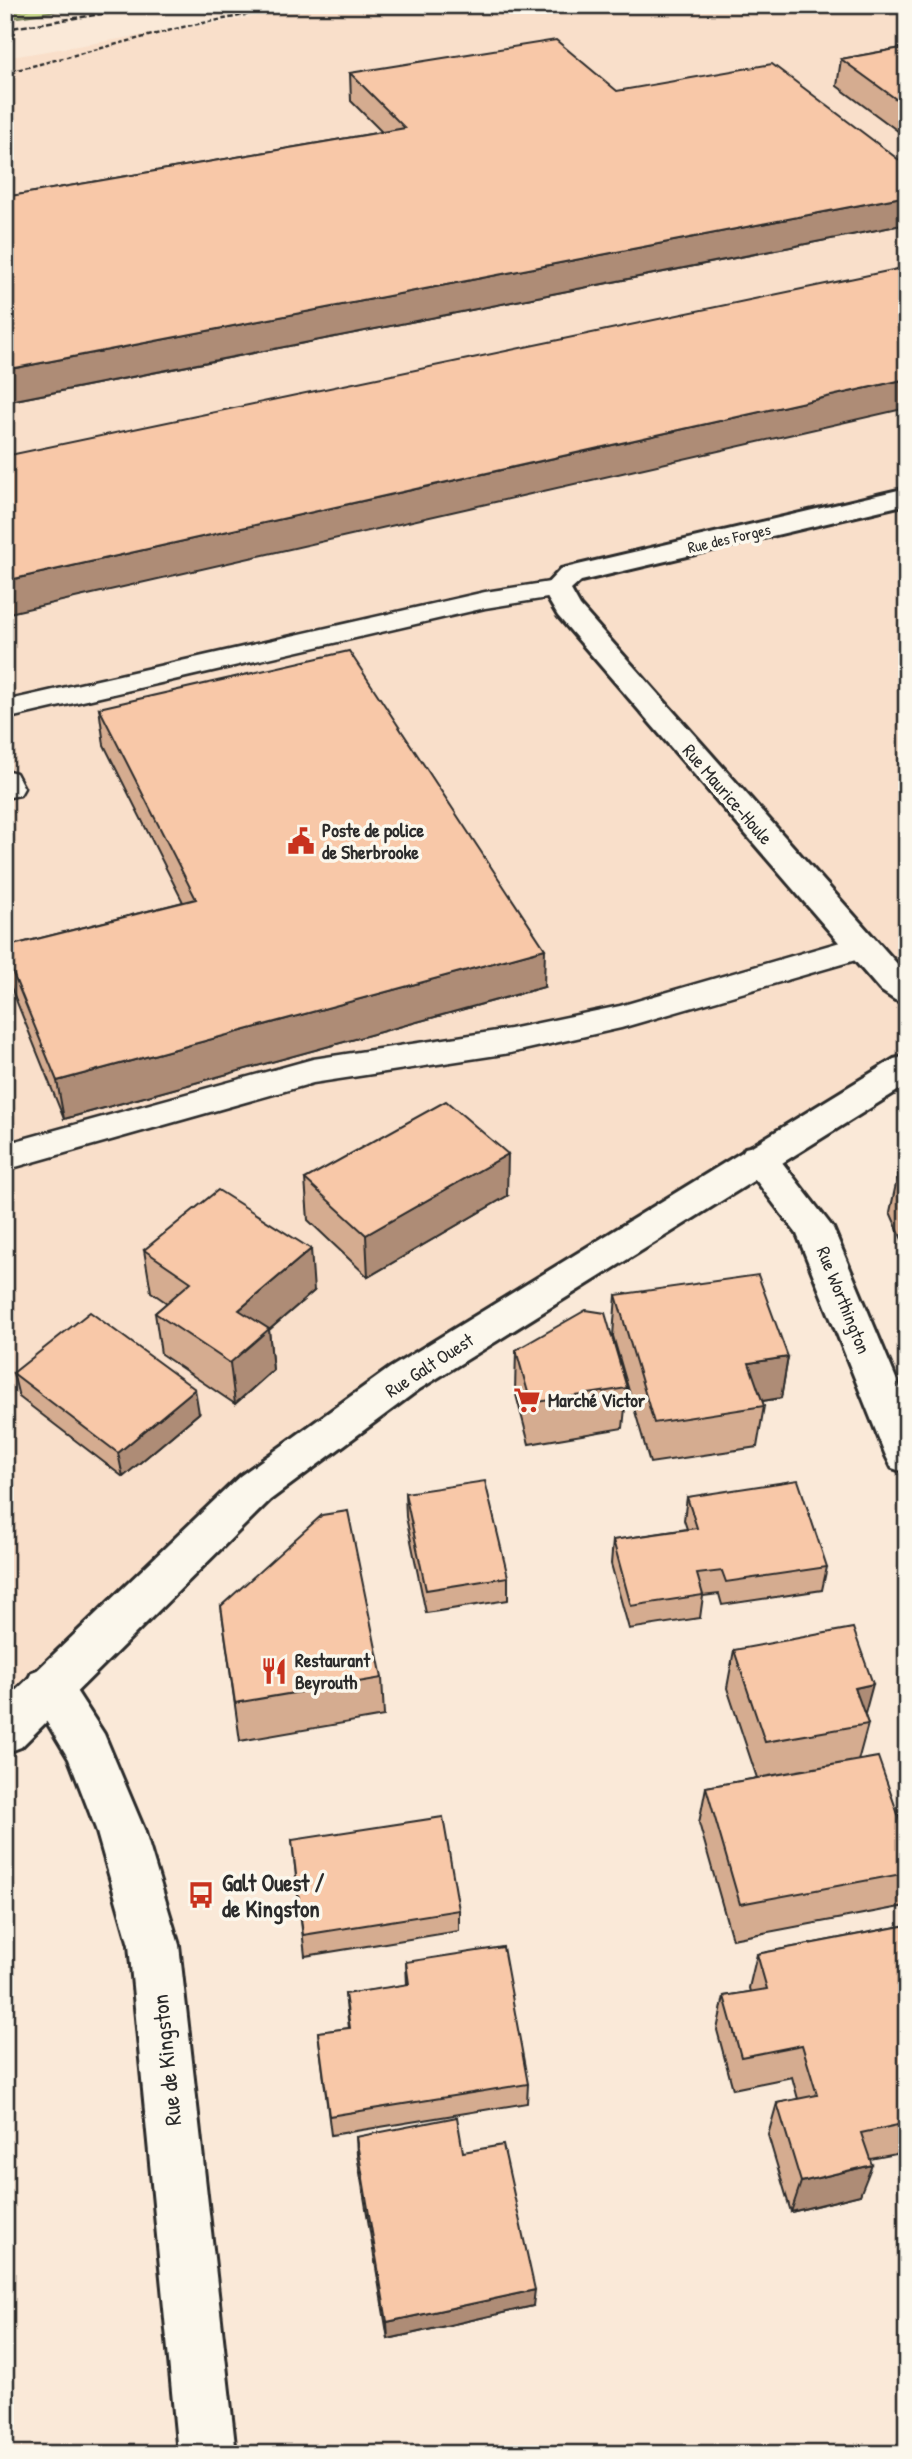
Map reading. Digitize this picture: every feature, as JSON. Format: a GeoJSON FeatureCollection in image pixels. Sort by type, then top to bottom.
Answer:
{"type":"FeatureCollection","features":[{"type":"Feature","properties":{"kind":"street","name":"Rue des Forges"},"geometry":{"type":"LineString","coordinates":[[556,589],[571,575],[907,496]]}},
{"type":"Feature","properties":{"kind":"street","name":"Rue Maurice-Houle"},"geometry":{"type":"LineString","coordinates":[[556,589],[568,610],[861,947],[892,982],[907,992]]}},
{"type":"Feature","properties":{"kind":"street","name":"Rue Galt Ouest"},"geometry":{"type":"LineString","coordinates":[[5,1731],[48,1686],[255,1488],[404,1379],[758,1158],[904,1072]]}},
{"type":"Feature","properties":{"kind":"street","name":"Rue Worthington"},"geometry":{"type":"LineString","coordinates":[[758,1158],[814,1228],[907,1456]]}},
{"type":"Feature","properties":{"kind":"street","name":"Rue de Kingston"},"geometry":{"type":"LineString","coordinates":[[48,1686],[88,1749],[120,1829],[154,1945],[207,2454]]}},
{"type":"Feature","properties":{"kind":"lane"},"geometry":{"type":"LineString","coordinates":[[5,710],[485,600],[556,589]]}},
{"type":"Feature","properties":{"kind":"lane"},"geometry":{"type":"LineString","coordinates":[[5,779],[9,788],[5,789]]}},
{"type":"Feature","properties":{"kind":"lane"},"geometry":{"type":"LineString","coordinates":[[5,1157],[313,1071],[510,1041],[621,1017],[861,947]]}},
{"type":"Feature","properties":{"kind":"path"},"geometry":{"type":"LineString","coordinates":[[5,12],[48,5]]}},
{"type":"Feature","properties":{"kind":"path"},"geometry":{"type":"LineString","coordinates":[[5,73],[187,26],[298,5]]}},
{"type":"Feature","properties":{"kind":"shaded area"},"geometry":{"type":"Polygon","coordinates":[[[325,5],[907,5],[907,1068],[404,1379],[5,1732],[5,58],[325,5]]]}},
{"type":"Feature","properties":{"kind":"green space"},"geometry":{"type":"Polygon","coordinates":[[[94,5],[5,19],[5,7],[94,5]]]}},
{"type":"Feature","properties":{"kind":"building"},"geometry":{"type":"Polygon","coordinates":[[[556,40],[617,91],[772,64],[907,166],[907,196],[5,370],[5,197],[405,128],[350,73],[556,40]]]}},
{"type":"Feature","properties":{"kind":"building"},"geometry":{"type":"Polygon","coordinates":[[[907,47],[907,107],[841,59],[907,47]]]}},
{"type":"Feature","properties":{"kind":"building"},"geometry":{"type":"Polygon","coordinates":[[[907,267],[907,379],[5,581],[5,456],[907,267]]]}},
{"type":"Feature","properties":{"kind":"building","name":"Poste de police de Sherbrooke"},"geometry":{"type":"Polygon","coordinates":[[[349,651],[545,949],[57,1081],[5,954],[5,947],[196,899],[99,708],[349,651]]]}},
{"type":"Feature","properties":{"kind":"building"},"geometry":{"type":"Polygon","coordinates":[[[446,1101],[508,1154],[366,1235],[305,1179],[446,1101]]]}},
{"type":"Feature","properties":{"kind":"building"},"geometry":{"type":"Polygon","coordinates":[[[907,1169],[907,1188],[899,1170],[907,1169]]]}},
{"type":"Feature","properties":{"kind":"building"},"geometry":{"type":"Polygon","coordinates":[[[218,1190],[311,1249],[239,1310],[269,1329],[230,1363],[155,1313],[191,1282],[144,1250],[218,1190]]]}},
{"type":"Feature","properties":{"kind":"building"},"geometry":{"type":"Polygon","coordinates":[[[758,1275],[788,1357],[749,1363],[764,1406],[654,1423],[616,1295],[758,1275]]]}},
{"type":"Feature","properties":{"kind":"building"},"geometry":{"type":"Polygon","coordinates":[[[586,1310],[605,1313],[627,1388],[531,1403],[516,1350],[586,1310]]]}},
{"type":"Feature","properties":{"kind":"building"},"geometry":{"type":"Polygon","coordinates":[[[90,1312],[195,1389],[118,1453],[13,1373],[90,1312]]]}},
{"type":"Feature","properties":{"kind":"building"},"geometry":{"type":"Polygon","coordinates":[[[798,1480],[827,1567],[726,1582],[722,1571],[697,1574],[703,1595],[631,1606],[613,1540],[697,1528],[687,1497],[798,1480]]]}},
{"type":"Feature","properties":{"kind":"building"},"geometry":{"type":"Polygon","coordinates":[[[485,1481],[508,1577],[426,1590],[405,1493],[485,1481]]]}},
{"type":"Feature","properties":{"kind":"building"},"geometry":{"type":"Polygon","coordinates":[[[348,1511],[382,1678],[235,1703],[221,1606],[322,1515],[348,1511]]]}},
{"type":"Feature","properties":{"kind":"building"},"geometry":{"type":"Polygon","coordinates":[[[853,1628],[873,1684],[855,1688],[868,1724],[765,1742],[734,1650],[853,1628]]]}},
{"type":"Feature","properties":{"kind":"building"},"geometry":{"type":"Polygon","coordinates":[[[878,1757],[907,1840],[907,1873],[740,1904],[706,1787],[878,1757]]]}},
{"type":"Feature","properties":{"kind":"building"},"geometry":{"type":"Polygon","coordinates":[[[443,1817],[459,1910],[303,1935],[292,1840],[443,1817]]]}},
{"type":"Feature","properties":{"kind":"building"},"geometry":{"type":"Polygon","coordinates":[[[907,1925],[907,2123],[861,2133],[872,2165],[801,2182],[777,2103],[817,2095],[802,2045],[741,2057],[724,1996],[767,1989],[757,1954],[907,1925]]]}},
{"type":"Feature","properties":{"kind":"building"},"geometry":{"type":"Polygon","coordinates":[[[503,1947],[528,2084],[329,2116],[318,2032],[350,2028],[345,1994],[409,1984],[406,1962],[503,1947]]]}},
{"type":"Feature","properties":{"kind":"building"},"geometry":{"type":"Polygon","coordinates":[[[457,2117],[463,2152],[503,2145],[535,2290],[387,2322],[356,2137],[457,2117]]]}},
{"type":"Feature","properties":{"kind":"railway"},"geometry":{"type":"LineString","coordinates":[[5,29],[159,5]]}},
{"type":"Feature","properties":{"kind":"place","name":"Poste de police de Sherbrooke"},"geometry":{"type":"Point","coordinates":[301,841]}},
{"type":"Feature","properties":{"kind":"place","name":"Marché Victor"},"geometry":{"type":"Point","coordinates":[527,1400]}},
{"type":"Feature","properties":{"kind":"place","name":"Restaurant Beyrouth"},"geometry":{"type":"Point","coordinates":[274,1671]}},
{"type":"Feature","properties":{"kind":"place","name":"Galt Ouest / de Kingston"},"geometry":{"type":"Point","coordinates":[201,1895]}}]}
